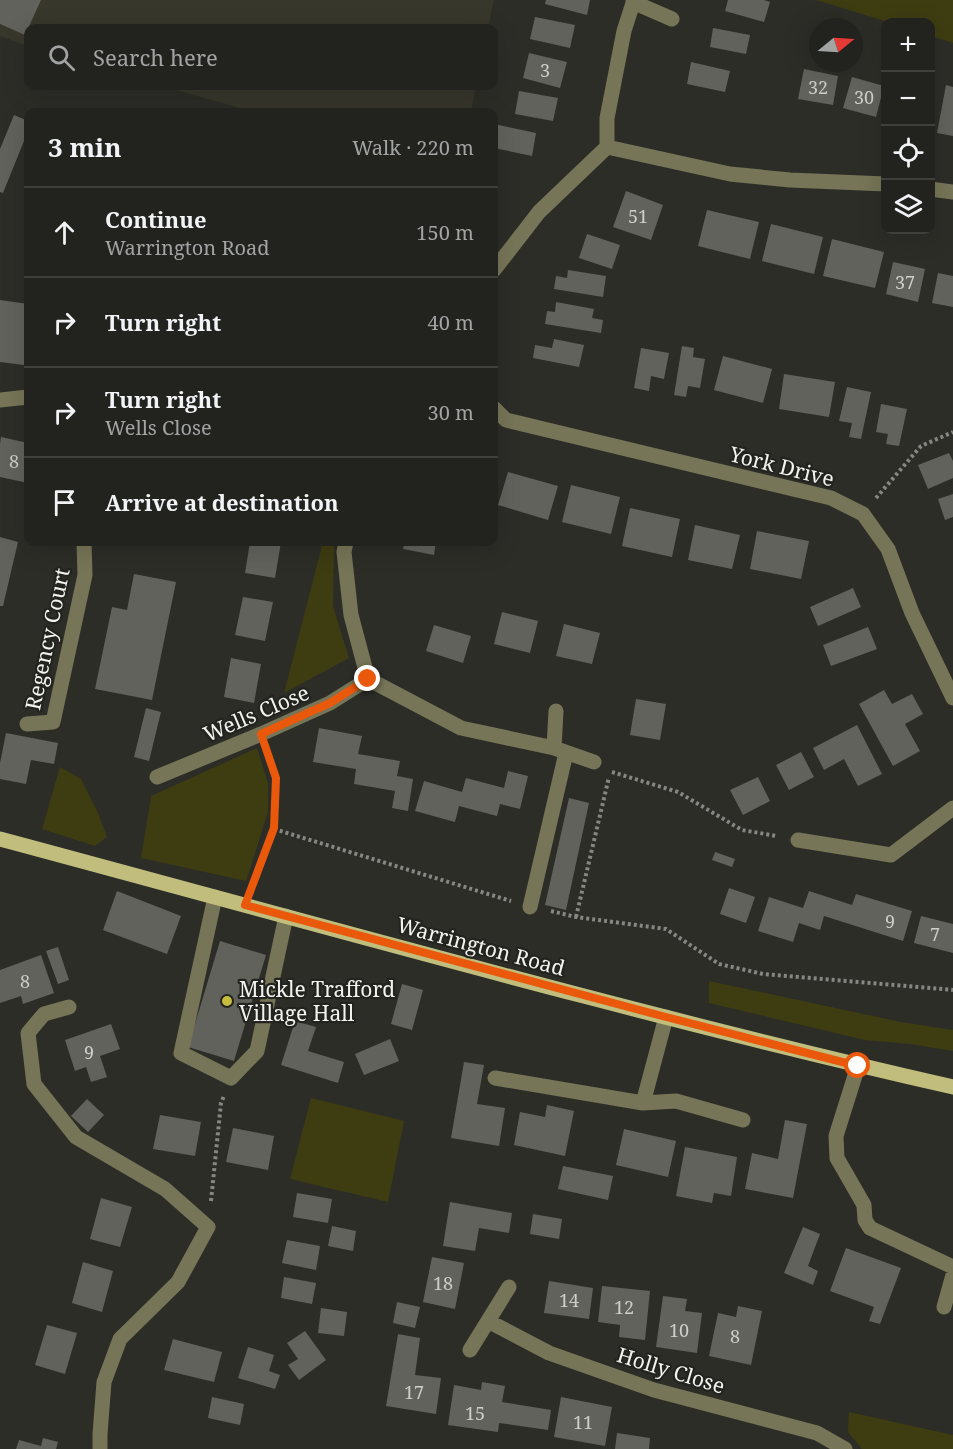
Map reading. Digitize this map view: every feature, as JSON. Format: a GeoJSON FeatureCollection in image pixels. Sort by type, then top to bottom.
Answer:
{"type":"FeatureCollection","features":[{"type":"Feature","properties":{"kind":"main road","name":"Warrington Road"},"geometry":{"type":"LineString","coordinates":[[0,839],[666,1017],[858,1066],[953,1087]]}},
{"type":"Feature","properties":{"kind":"street"},"geometry":{"type":"LineString","coordinates":[[498,265],[538,212],[608,147],[607,118],[624,31],[634,1],[672,19]]}},
{"type":"Feature","properties":{"kind":"street"},"geometry":{"type":"LineString","coordinates":[[608,147],[730,174],[790,180],[881,184]]}},
{"type":"Feature","properties":{"kind":"street"},"geometry":{"type":"LineString","coordinates":[[935,190],[953,192]]}},
{"type":"Feature","properties":{"kind":"street"},"geometry":{"type":"LineString","coordinates":[[0,400],[24,397]]}},
{"type":"Feature","properties":{"kind":"street","name":"York Drive"},"geometry":{"type":"LineString","coordinates":[[498,412],[507,420],[831,498],[863,514],[888,549],[912,613],[953,698]]}},
{"type":"Feature","properties":{"kind":"street","name":"Regency Court"},"geometry":{"type":"LineString","coordinates":[[27,724],[53,722],[85,574],[84,546]]}},
{"type":"Feature","properties":{"kind":"street"},"geometry":{"type":"LineString","coordinates":[[345,546],[351,615],[368,679],[461,728],[560,751],[594,762]]}},
{"type":"Feature","properties":{"kind":"street","name":"Wells Close"},"geometry":{"type":"LineString","coordinates":[[157,777],[330,703],[368,679]]}},
{"type":"Feature","properties":{"kind":"street"},"geometry":{"type":"LineString","coordinates":[[530,907],[560,751],[556,711]]}},
{"type":"Feature","properties":{"kind":"street"},"geometry":{"type":"LineString","coordinates":[[798,840],[891,855],[953,808]]}},
{"type":"Feature","properties":{"kind":"street"},"geometry":{"type":"LineString","coordinates":[[215,897],[180,1053],[231,1078],[257,1051],[286,916]]}},
{"type":"Feature","properties":{"kind":"street"},"geometry":{"type":"LineString","coordinates":[[69,1007],[44,1014],[28,1033],[34,1084],[76,1137],[165,1189],[208,1227],[178,1282],[120,1339],[104,1382],[100,1449]]}},
{"type":"Feature","properties":{"kind":"street"},"geometry":{"type":"LineString","coordinates":[[643,1103],[666,1017]]}},
{"type":"Feature","properties":{"kind":"street"},"geometry":{"type":"LineString","coordinates":[[858,1066],[836,1136],[837,1158],[864,1205],[866,1220],[870,1228],[953,1267]]}},
{"type":"Feature","properties":{"kind":"street"},"geometry":{"type":"LineString","coordinates":[[495,1078],[643,1103],[676,1101],[743,1120]]}},
{"type":"Feature","properties":{"kind":"street"},"geometry":{"type":"LineString","coordinates":[[944,1307],[953,1275]]}},
{"type":"Feature","properties":{"kind":"street"},"geometry":{"type":"LineString","coordinates":[[470,1350],[509,1287]]}},
{"type":"Feature","properties":{"kind":"street","name":"Holly Close"},"geometry":{"type":"LineString","coordinates":[[488,1321],[549,1353],[654,1390],[817,1433],[845,1449]]}},
{"type":"Feature","properties":{"kind":"path"},"geometry":{"type":"LineString","coordinates":[[863,514],[921,446],[953,432]]}},
{"type":"Feature","properties":{"kind":"path"},"geometry":{"type":"LineString","coordinates":[[245,905],[274,828],[276,778],[261,734]]}},
{"type":"Feature","properties":{"kind":"path"},"geometry":{"type":"LineString","coordinates":[[576,917],[610,771],[678,792],[742,830],[798,840]]}},
{"type":"Feature","properties":{"kind":"path"},"geometry":{"type":"LineString","coordinates":[[274,828],[530,907],[576,917],[666,929],[719,964],[763,974],[953,990]]}},
{"type":"Feature","properties":{"kind":"path"},"geometry":{"type":"LineString","coordinates":[[208,1227],[221,1103],[231,1078]]}},
{"type":"Feature","properties":{"kind":"shaded area"},"geometry":{"type":"Polygon","coordinates":[[[0,0],[494,0],[489,24],[24,24],[24,45],[0,36],[0,0]]]}},
{"type":"Feature","properties":{"kind":"shaded area"},"geometry":{"type":"Polygon","coordinates":[[[816,0],[953,0],[953,43],[935,37],[935,18],[881,18],[881,20],[816,0]]]}},
{"type":"Feature","properties":{"kind":"shaded area"},"geometry":{"type":"Polygon","coordinates":[[[176,90],[475,90],[472,108],[240,108],[176,90]]]}},
{"type":"Feature","properties":{"kind":"shaded area"},"geometry":{"type":"Polygon","coordinates":[[[322,546],[334,546],[333,606],[349,658],[284,693],[322,546]]]}},
{"type":"Feature","properties":{"kind":"shaded area"},"geometry":{"type":"Polygon","coordinates":[[[257,748],[268,783],[268,812],[246,881],[141,858],[151,796],[257,748]]]}},
{"type":"Feature","properties":{"kind":"shaded area"},"geometry":{"type":"Polygon","coordinates":[[[60,767],[81,779],[98,813],[107,837],[95,846],[42,829],[60,767]]]}},
{"type":"Feature","properties":{"kind":"shaded area"},"geometry":{"type":"Polygon","coordinates":[[[709,981],[901,1022],[953,1030],[953,1051],[865,1040],[709,1003],[709,981]]]}},
{"type":"Feature","properties":{"kind":"shaded area"},"geometry":{"type":"Polygon","coordinates":[[[311,1098],[404,1121],[388,1202],[290,1179],[311,1098]]]}},
{"type":"Feature","properties":{"kind":"shaded area"},"geometry":{"type":"Polygon","coordinates":[[[849,1412],[953,1435],[953,1449],[862,1449],[848,1432],[849,1412]]]}},
{"type":"Feature","properties":{"kind":"building"},"geometry":{"type":"Polygon","coordinates":[[[0,0],[41,0],[30,24],[24,24],[24,35],[0,24],[0,0]]]}},
{"type":"Feature","properties":{"kind":"building"},"geometry":{"type":"Polygon","coordinates":[[[546,0],[590,0],[587,15],[545,4],[546,0]]]}},
{"type":"Feature","properties":{"kind":"building"},"geometry":{"type":"Polygon","coordinates":[[[728,0],[770,2],[764,22],[725,11],[728,0]]]}},
{"type":"Feature","properties":{"kind":"building"},"geometry":{"type":"Polygon","coordinates":[[[535,17],[575,25],[570,48],[530,39],[535,17]]]}},
{"type":"Feature","properties":{"kind":"building"},"geometry":{"type":"Polygon","coordinates":[[[713,28],[750,35],[746,54],[710,47],[713,28]]]}},
{"type":"Feature","properties":{"kind":"building"},"geometry":{"type":"Polygon","coordinates":[[[529,53],[567,62],[560,88],[523,78],[529,53]]]}},
{"type":"Feature","properties":{"kind":"building"},"geometry":{"type":"Polygon","coordinates":[[[691,62],[730,71],[725,92],[687,84],[691,62]]]}},
{"type":"Feature","properties":{"kind":"building"},"geometry":{"type":"Polygon","coordinates":[[[804,69],[809,72],[838,76],[833,105],[798,99],[804,69]]]}},
{"type":"Feature","properties":{"kind":"building"},"geometry":{"type":"Polygon","coordinates":[[[852,77],[881,85],[881,98],[876,117],[843,108],[852,77]]]}},
{"type":"Feature","properties":{"kind":"building"},"geometry":{"type":"Polygon","coordinates":[[[946,85],[953,87],[953,136],[937,133],[946,85]]]}},
{"type":"Feature","properties":{"kind":"building"},"geometry":{"type":"Polygon","coordinates":[[[519,91],[558,98],[553,121],[515,114],[519,91]]]}},
{"type":"Feature","properties":{"kind":"building"},"geometry":{"type":"Polygon","coordinates":[[[14,115],[24,119],[24,141],[3,193],[0,192],[0,149],[14,115]]]}},
{"type":"Feature","properties":{"kind":"building"},"geometry":{"type":"Polygon","coordinates":[[[498,125],[536,133],[532,156],[498,149],[498,125]]]}},
{"type":"Feature","properties":{"kind":"building"},"geometry":{"type":"Polygon","coordinates":[[[626,191],[663,205],[651,240],[613,227],[626,191]]]}},
{"type":"Feature","properties":{"kind":"building"},"geometry":{"type":"Polygon","coordinates":[[[707,210],[759,222],[750,259],[698,246],[707,210]]]}},
{"type":"Feature","properties":{"kind":"building"},"geometry":{"type":"Polygon","coordinates":[[[771,224],[823,237],[814,274],[762,261],[771,224]]]}},
{"type":"Feature","properties":{"kind":"building"},"geometry":{"type":"Polygon","coordinates":[[[587,234],[620,245],[612,269],[579,258],[587,234]]]}},
{"type":"Feature","properties":{"kind":"building"},"geometry":{"type":"Polygon","coordinates":[[[832,239],[884,252],[875,288],[823,276],[832,239]]]}},
{"type":"Feature","properties":{"kind":"building"},"geometry":{"type":"Polygon","coordinates":[[[893,262],[925,269],[918,302],[886,294],[893,262]]]}},
{"type":"Feature","properties":{"kind":"building"},"geometry":{"type":"Polygon","coordinates":[[[568,270],[606,276],[603,297],[554,289],[556,276],[567,278],[568,270]]]}},
{"type":"Feature","properties":{"kind":"building"},"geometry":{"type":"Polygon","coordinates":[[[938,273],[953,276],[953,307],[932,303],[938,273]]]}},
{"type":"Feature","properties":{"kind":"building"},"geometry":{"type":"Polygon","coordinates":[[[0,300],[24,303],[24,365],[0,362],[0,300]]]}},
{"type":"Feature","properties":{"kind":"building"},"geometry":{"type":"Polygon","coordinates":[[[556,302],[594,309],[592,318],[603,320],[601,333],[545,324],[547,311],[555,312],[556,302]]]}},
{"type":"Feature","properties":{"kind":"building"},"geometry":{"type":"Polygon","coordinates":[[[554,339],[584,345],[579,367],[533,358],[535,345],[552,348],[554,339]]]}},
{"type":"Feature","properties":{"kind":"building"},"geometry":{"type":"Polygon","coordinates":[[[682,346],[694,348],[693,357],[705,359],[700,388],[688,386],[686,397],[674,395],[682,346]]]}},
{"type":"Feature","properties":{"kind":"building"},"geometry":{"type":"Polygon","coordinates":[[[641,348],[669,353],[664,379],[651,376],[649,391],[634,388],[641,348]]]}},
{"type":"Feature","properties":{"kind":"building"},"geometry":{"type":"Polygon","coordinates":[[[723,356],[772,369],[763,403],[714,390],[723,356]]]}},
{"type":"Feature","properties":{"kind":"building"},"geometry":{"type":"Polygon","coordinates":[[[784,374],[835,382],[829,417],[779,409],[784,374]]]}},
{"type":"Feature","properties":{"kind":"building"},"geometry":{"type":"Polygon","coordinates":[[[847,387],[871,392],[861,439],[849,437],[852,423],[839,421],[847,387]]]}},
{"type":"Feature","properties":{"kind":"building"},"geometry":{"type":"Polygon","coordinates":[[[881,404],[907,409],[899,446],[886,444],[888,434],[876,432],[881,404]]]}},
{"type":"Feature","properties":{"kind":"building"},"geometry":{"type":"Polygon","coordinates":[[[1,437],[24,442],[24,482],[0,477],[1,437]]]}},
{"type":"Feature","properties":{"kind":"building"},"geometry":{"type":"Polygon","coordinates":[[[949,453],[953,461],[953,478],[928,489],[918,465],[949,453]]]}},
{"type":"Feature","properties":{"kind":"building"},"geometry":{"type":"Polygon","coordinates":[[[508,472],[558,486],[548,520],[498,505],[508,472]]]}},
{"type":"Feature","properties":{"kind":"building"},"geometry":{"type":"Polygon","coordinates":[[[571,485],[620,497],[611,534],[562,522],[571,485]]]}},
{"type":"Feature","properties":{"kind":"building"},"geometry":{"type":"Polygon","coordinates":[[[953,494],[953,517],[945,520],[938,499],[953,494]]]}},
{"type":"Feature","properties":{"kind":"building"},"geometry":{"type":"Polygon","coordinates":[[[630,508],[680,519],[672,557],[622,546],[630,508]]]}},
{"type":"Feature","properties":{"kind":"building"},"geometry":{"type":"Polygon","coordinates":[[[695,525],[740,535],[732,569],[688,560],[695,525]]]}},
{"type":"Feature","properties":{"kind":"building"},"geometry":{"type":"Polygon","coordinates":[[[757,531],[809,541],[801,579],[750,569],[757,531]]]}},
{"type":"Feature","properties":{"kind":"building"},"geometry":{"type":"Polygon","coordinates":[[[0,537],[18,542],[3,606],[0,606],[0,537]]]}},
{"type":"Feature","properties":{"kind":"building"},"geometry":{"type":"Polygon","coordinates":[[[249,546],[280,546],[275,578],[245,573],[249,546]]]}},
{"type":"Feature","properties":{"kind":"building"},"geometry":{"type":"Polygon","coordinates":[[[404,546],[435,546],[434,555],[403,549],[404,546]]]}},
{"type":"Feature","properties":{"kind":"building"},"geometry":{"type":"Polygon","coordinates":[[[134,574],[176,582],[152,700],[95,689],[112,607],[127,610],[134,574]]]}},
{"type":"Feature","properties":{"kind":"building"},"geometry":{"type":"Polygon","coordinates":[[[853,588],[861,607],[818,626],[810,607],[853,588]]]}},
{"type":"Feature","properties":{"kind":"building"},"geometry":{"type":"Polygon","coordinates":[[[243,597],[273,602],[265,641],[235,635],[243,597]]]}},
{"type":"Feature","properties":{"kind":"building"},"geometry":{"type":"Polygon","coordinates":[[[502,612],[538,621],[530,653],[494,644],[502,612]]]}},
{"type":"Feature","properties":{"kind":"building"},"geometry":{"type":"Polygon","coordinates":[[[564,624],[600,633],[592,664],[556,656],[564,624]]]}},
{"type":"Feature","properties":{"kind":"building"},"geometry":{"type":"Polygon","coordinates":[[[434,625],[471,636],[463,663],[426,651],[434,625]]]}},
{"type":"Feature","properties":{"kind":"building"},"geometry":{"type":"Polygon","coordinates":[[[868,627],[877,649],[831,666],[823,645],[868,627]]]}},
{"type":"Feature","properties":{"kind":"building"},"geometry":{"type":"Polygon","coordinates":[[[231,658],[261,664],[254,703],[224,697],[231,658]]]}},
{"type":"Feature","properties":{"kind":"building"},"geometry":{"type":"Polygon","coordinates":[[[884,690],[892,704],[912,694],[923,714],[905,724],[920,751],[893,766],[859,704],[884,690]]]}},
{"type":"Feature","properties":{"kind":"building"},"geometry":{"type":"Polygon","coordinates":[[[636,699],[666,704],[660,740],[630,735],[636,699]]]}},
{"type":"Feature","properties":{"kind":"building"},"geometry":{"type":"Polygon","coordinates":[[[146,708],[161,712],[149,761],[134,757],[146,708]]]}},
{"type":"Feature","properties":{"kind":"building"},"geometry":{"type":"Polygon","coordinates":[[[857,725],[882,774],[858,786],[844,759],[824,770],[813,748],[857,725]]]}},
{"type":"Feature","properties":{"kind":"building"},"geometry":{"type":"Polygon","coordinates":[[[319,728],[362,736],[358,754],[400,761],[397,776],[413,779],[408,811],[392,808],[395,791],[354,784],[356,769],[313,762],[319,728]]]}},
{"type":"Feature","properties":{"kind":"building"},"geometry":{"type":"Polygon","coordinates":[[[6,733],[58,743],[54,764],[31,760],[26,784],[0,779],[0,763],[6,733]]]}},
{"type":"Feature","properties":{"kind":"building"},"geometry":{"type":"Polygon","coordinates":[[[801,752],[814,777],[789,790],[776,765],[801,752]]]}},
{"type":"Feature","properties":{"kind":"building"},"geometry":{"type":"Polygon","coordinates":[[[508,771],[528,776],[520,809],[500,804],[497,816],[459,806],[455,822],[415,811],[424,781],[462,792],[466,778],[504,788],[508,771]]]}},
{"type":"Feature","properties":{"kind":"building"},"geometry":{"type":"Polygon","coordinates":[[[758,777],[770,801],[743,815],[730,790],[758,777]]]}},
{"type":"Feature","properties":{"kind":"building"},"geometry":{"type":"Polygon","coordinates":[[[569,798],[589,803],[566,910],[545,905],[569,798]]]}},
{"type":"Feature","properties":{"kind":"building"},"geometry":{"type":"Polygon","coordinates":[[[715,852],[735,859],[732,867],[712,860],[715,852]]]}},
{"type":"Feature","properties":{"kind":"building"},"geometry":{"type":"Polygon","coordinates":[[[729,888],[755,897],[746,923],[720,914],[729,888]]]}},
{"type":"Feature","properties":{"kind":"building"},"geometry":{"type":"Polygon","coordinates":[[[117,891],[181,916],[167,954],[103,930],[117,891]]]}},
{"type":"Feature","properties":{"kind":"building"},"geometry":{"type":"Polygon","coordinates":[[[809,891],[852,905],[856,894],[912,911],[903,941],[824,916],[820,930],[799,923],[793,942],[758,931],[769,897],[803,908],[809,891]]]}},
{"type":"Feature","properties":{"kind":"building"},"geometry":{"type":"Polygon","coordinates":[[[921,916],[953,924],[953,953],[914,943],[921,916]]]}},
{"type":"Feature","properties":{"kind":"building","name":"Mickle Trafford Village Hall"},"geometry":{"type":"Polygon","coordinates":[[[220,941],[266,955],[234,1061],[188,1047],[220,941]]]}},
{"type":"Feature","properties":{"kind":"building"},"geometry":{"type":"Polygon","coordinates":[[[58,947],[69,980],[58,984],[46,951],[58,947]]]}},
{"type":"Feature","properties":{"kind":"building"},"geometry":{"type":"Polygon","coordinates":[[[41,955],[54,993],[23,1004],[21,996],[0,1003],[0,970],[41,955]]]}},
{"type":"Feature","properties":{"kind":"building"},"geometry":{"type":"Polygon","coordinates":[[[402,984],[423,990],[412,1030],[391,1024],[402,984]]]}},
{"type":"Feature","properties":{"kind":"building"},"geometry":{"type":"Polygon","coordinates":[[[295,1021],[316,1027],[308,1051],[344,1062],[338,1083],[281,1065],[295,1021]]]}},
{"type":"Feature","properties":{"kind":"building"},"geometry":{"type":"Polygon","coordinates":[[[111,1024],[120,1049],[100,1056],[107,1077],[91,1082],[86,1067],[75,1071],[65,1040],[111,1024]]]}},
{"type":"Feature","properties":{"kind":"building"},"geometry":{"type":"Polygon","coordinates":[[[390,1039],[399,1061],[364,1075],[355,1054],[390,1039]]]}},
{"type":"Feature","properties":{"kind":"building"},"geometry":{"type":"Polygon","coordinates":[[[464,1062],[484,1065],[477,1104],[505,1108],[499,1146],[451,1138],[464,1062]]]}},
{"type":"Feature","properties":{"kind":"building"},"geometry":{"type":"Polygon","coordinates":[[[87,1099],[104,1115],[88,1132],[71,1116],[87,1099]]]}},
{"type":"Feature","properties":{"kind":"building"},"geometry":{"type":"Polygon","coordinates":[[[547,1105],[574,1111],[565,1156],[514,1145],[520,1112],[545,1117],[547,1105]]]}},
{"type":"Feature","properties":{"kind":"building"},"geometry":{"type":"Polygon","coordinates":[[[160,1115],[201,1122],[195,1156],[153,1149],[160,1115]]]}},
{"type":"Feature","properties":{"kind":"building"},"geometry":{"type":"Polygon","coordinates":[[[785,1120],[807,1124],[793,1198],[745,1189],[752,1153],[778,1159],[785,1120]]]}},
{"type":"Feature","properties":{"kind":"building"},"geometry":{"type":"Polygon","coordinates":[[[233,1128],[274,1136],[268,1170],[226,1162],[233,1128]]]}},
{"type":"Feature","properties":{"kind":"building"},"geometry":{"type":"Polygon","coordinates":[[[624,1129],[676,1141],[668,1177],[616,1165],[624,1129]]]}},
{"type":"Feature","properties":{"kind":"building"},"geometry":{"type":"Polygon","coordinates":[[[685,1147],[737,1157],[731,1196],[714,1193],[712,1203],[676,1196],[685,1147]]]}},
{"type":"Feature","properties":{"kind":"building"},"geometry":{"type":"Polygon","coordinates":[[[563,1166],[613,1176],[608,1200],[558,1189],[563,1166]]]}},
{"type":"Feature","properties":{"kind":"building"},"geometry":{"type":"Polygon","coordinates":[[[297,1193],[332,1199],[328,1223],[293,1217],[297,1193]]]}},
{"type":"Feature","properties":{"kind":"building"},"geometry":{"type":"Polygon","coordinates":[[[101,1198],[132,1207],[120,1247],[90,1239],[101,1198]]]}},
{"type":"Feature","properties":{"kind":"building"},"geometry":{"type":"Polygon","coordinates":[[[450,1202],[512,1213],[509,1233],[479,1228],[475,1251],[443,1246],[450,1202]]]}},
{"type":"Feature","properties":{"kind":"building"},"geometry":{"type":"Polygon","coordinates":[[[533,1214],[562,1219],[559,1239],[530,1234],[533,1214]]]}},
{"type":"Feature","properties":{"kind":"building"},"geometry":{"type":"Polygon","coordinates":[[[332,1226],[356,1231],[353,1251],[328,1246],[332,1226]]]}},
{"type":"Feature","properties":{"kind":"building"},"geometry":{"type":"Polygon","coordinates":[[[803,1227],[820,1234],[808,1266],[818,1271],[813,1285],[784,1273],[803,1227]]]}},
{"type":"Feature","properties":{"kind":"building"},"geometry":{"type":"Polygon","coordinates":[[[287,1240],[320,1246],[316,1270],[282,1263],[287,1240]]]}},
{"type":"Feature","properties":{"kind":"building"},"geometry":{"type":"Polygon","coordinates":[[[846,1248],[901,1268],[880,1324],[869,1321],[874,1307],[830,1291],[846,1248]]]}},
{"type":"Feature","properties":{"kind":"building"},"geometry":{"type":"Polygon","coordinates":[[[432,1257],[464,1263],[455,1309],[423,1302],[432,1257]]]}},
{"type":"Feature","properties":{"kind":"building"},"geometry":{"type":"Polygon","coordinates":[[[83,1262],[113,1271],[102,1312],[72,1303],[83,1262]]]}},
{"type":"Feature","properties":{"kind":"building"},"geometry":{"type":"Polygon","coordinates":[[[284,1277],[316,1283],[312,1304],[281,1298],[284,1277]]]}},
{"type":"Feature","properties":{"kind":"building"},"geometry":{"type":"Polygon","coordinates":[[[549,1281],[593,1288],[589,1319],[544,1313],[549,1281]]]}},
{"type":"Feature","properties":{"kind":"building"},"geometry":{"type":"Polygon","coordinates":[[[602,1286],[650,1291],[645,1340],[619,1337],[620,1325],[598,1322],[602,1286]]]}},
{"type":"Feature","properties":{"kind":"building"},"geometry":{"type":"Polygon","coordinates":[[[663,1296],[687,1299],[685,1311],[702,1313],[697,1353],[656,1347],[663,1296]]]}},
{"type":"Feature","properties":{"kind":"building"},"geometry":{"type":"Polygon","coordinates":[[[397,1302],[420,1307],[415,1328],[393,1323],[397,1302]]]}},
{"type":"Feature","properties":{"kind":"building"},"geometry":{"type":"Polygon","coordinates":[[[738,1306],[762,1311],[751,1365],[709,1356],[718,1313],[736,1317],[738,1306]]]}},
{"type":"Feature","properties":{"kind":"building"},"geometry":{"type":"Polygon","coordinates":[[[321,1308],[347,1312],[344,1336],[318,1333],[321,1308]]]}},
{"type":"Feature","properties":{"kind":"building"},"geometry":{"type":"Polygon","coordinates":[[[47,1325],[77,1333],[65,1374],[35,1365],[47,1325]]]}},
{"type":"Feature","properties":{"kind":"building"},"geometry":{"type":"Polygon","coordinates":[[[305,1331],[326,1360],[299,1380],[288,1365],[298,1359],[287,1343],[305,1331]]]}},
{"type":"Feature","properties":{"kind":"building"},"geometry":{"type":"Polygon","coordinates":[[[398,1334],[420,1338],[415,1375],[441,1378],[436,1414],[386,1406],[398,1334]]]}},
{"type":"Feature","properties":{"kind":"building"},"geometry":{"type":"Polygon","coordinates":[[[173,1339],[222,1352],[214,1382],[164,1370],[173,1339]]]}},
{"type":"Feature","properties":{"kind":"building"},"geometry":{"type":"Polygon","coordinates":[[[248,1347],[274,1355],[269,1371],[280,1375],[275,1389],[238,1378],[248,1347]]]}},
{"type":"Feature","properties":{"kind":"building"},"geometry":{"type":"Polygon","coordinates":[[[482,1382],[505,1386],[502,1402],[551,1410],[548,1430],[499,1423],[498,1432],[448,1425],[454,1385],[481,1390],[482,1382]]]}},
{"type":"Feature","properties":{"kind":"building"},"geometry":{"type":"Polygon","coordinates":[[[212,1397],[244,1404],[240,1425],[208,1418],[212,1397]]]}},
{"type":"Feature","properties":{"kind":"building"},"geometry":{"type":"Polygon","coordinates":[[[561,1397],[612,1407],[605,1446],[554,1437],[561,1397]]]}},
{"type":"Feature","properties":{"kind":"building"},"geometry":{"type":"Polygon","coordinates":[[[617,1433],[650,1438],[649,1449],[615,1449],[617,1433]]]}},
{"type":"Feature","properties":{"kind":"building"},"geometry":{"type":"Polygon","coordinates":[[[43,1438],[58,1442],[56,1449],[16,1449],[19,1440],[41,1446],[43,1438]]]}},
{"type":"Feature","properties":{"kind":"place","name":"Mickle Trafford Village Hall"},"geometry":{"type":"Point","coordinates":[227,1001]}},
{"type":"Feature","properties":{"kind":"route"},"geometry":{"type":"LineString","coordinates":[[368,679],[330,703],[261,734],[276,778],[274,828],[245,905],[858,1066]]}}]}
